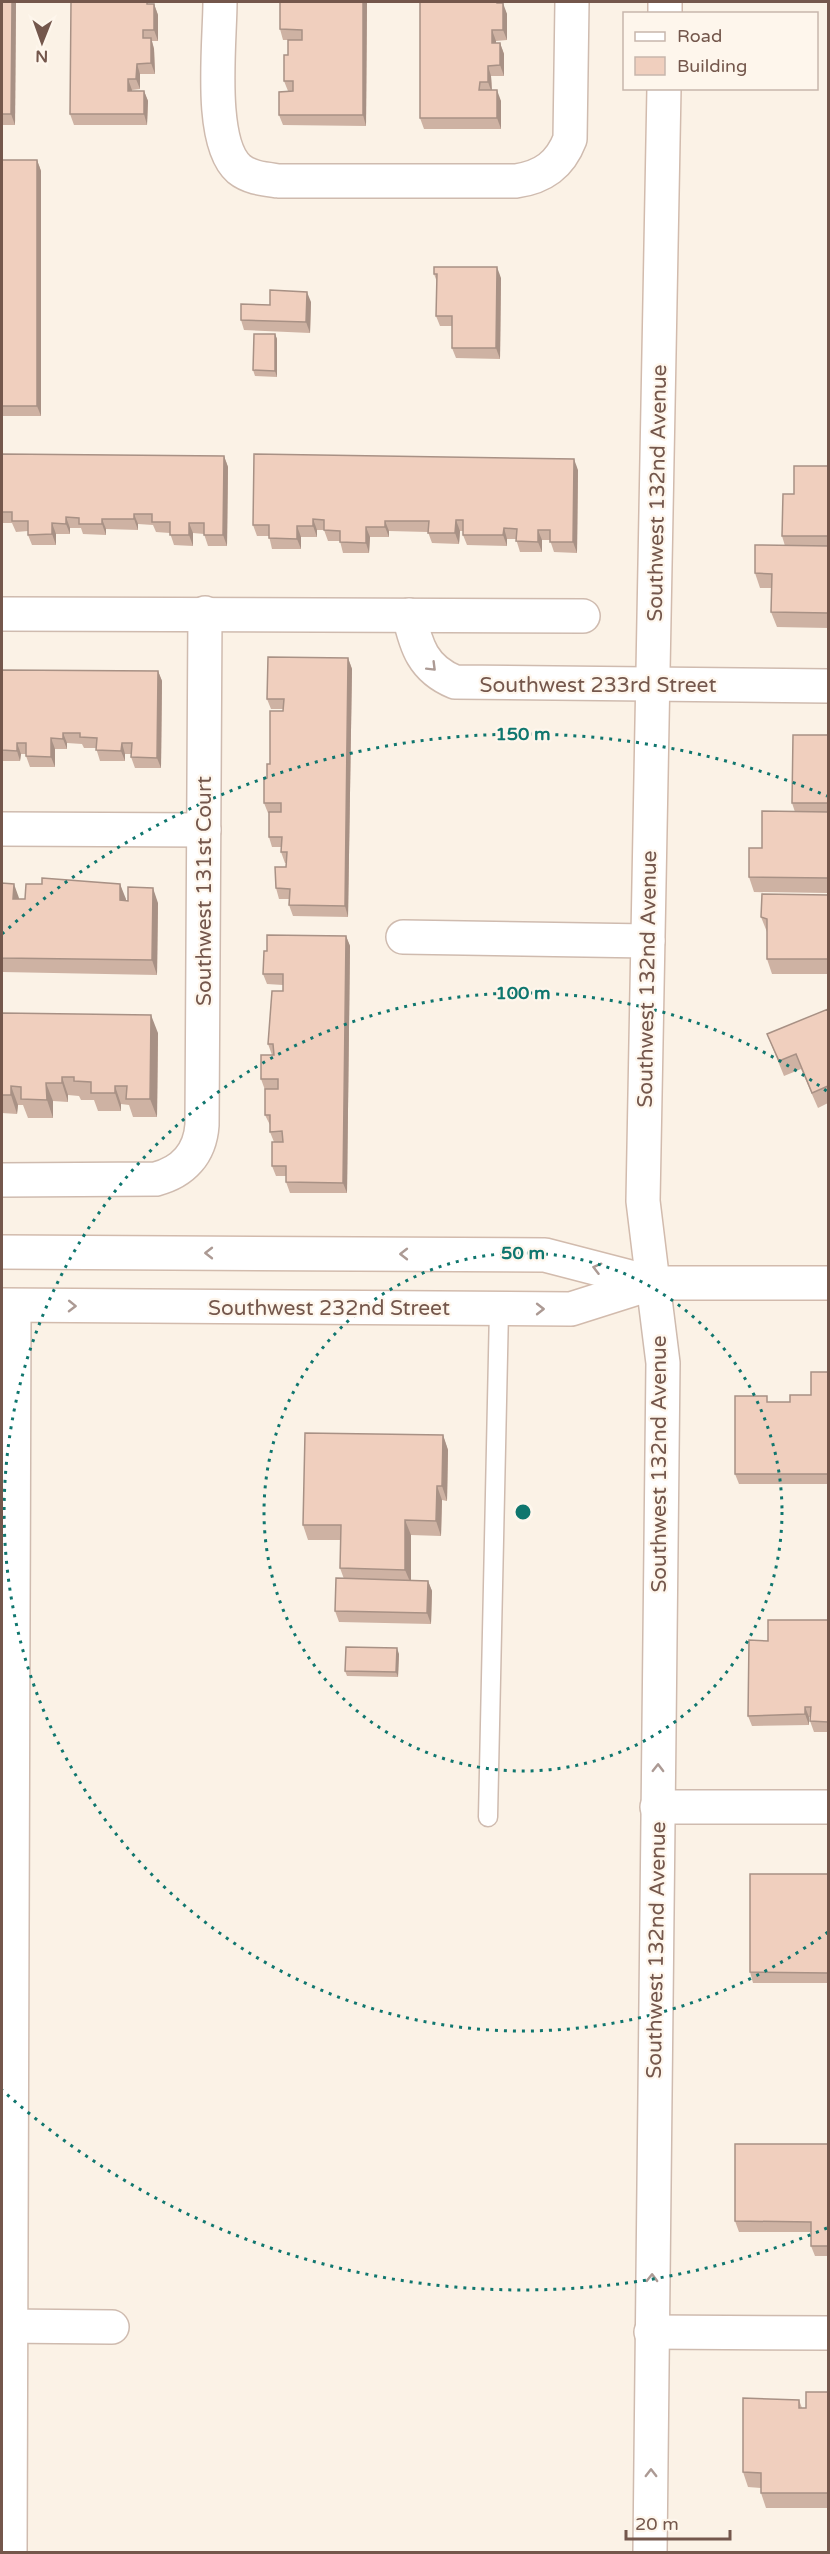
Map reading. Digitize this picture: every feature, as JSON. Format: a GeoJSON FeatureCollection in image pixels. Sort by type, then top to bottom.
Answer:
{"type":"FeatureCollection","features":[{"type":"Feature","properties":{"kind":"street"},"geometry":{"type":"LineString","coordinates":[[220,2],[219,123],[225,149],[240,169],[250,175],[279,181],[516,182],[537,177],[558,161],[565,151],[571,128],[572,2]]}},
{"type":"Feature","properties":{"kind":"street","name":"Southwest 132nd Avenue"},"geometry":{"type":"LineString","coordinates":[[650,2553],[663,1363],[643,1202],[664,90]]}},
{"type":"Feature","properties":{"kind":"street","name":"Southwest 131st Court"},"geometry":{"type":"LineString","coordinates":[[2,1180],[144,1181],[168,1176],[185,1165],[199,1144],[202,1125],[205,613]]}},
{"type":"Feature","properties":{"kind":"street"},"geometry":{"type":"LineString","coordinates":[[2,614],[583,616]]}},
{"type":"Feature","properties":{"kind":"street","name":"Southwest 233rd Street"},"geometry":{"type":"LineString","coordinates":[[409,615],[416,646],[425,661],[433,670],[455,682],[828,686]]}},
{"type":"Feature","properties":{"kind":"street"},"geometry":{"type":"LineString","coordinates":[[2,828],[204,830]]}},
{"type":"Feature","properties":{"kind":"street"},"geometry":{"type":"LineString","coordinates":[[403,937],[648,941]]}},
{"type":"Feature","properties":{"kind":"street","name":"Southwest 232nd Street"},"geometry":{"type":"LineString","coordinates":[[2,1252],[546,1255],[654,1283],[828,1283]]}},
{"type":"Feature","properties":{"kind":"street","name":"Southwest 232nd Street"},"geometry":{"type":"LineString","coordinates":[[8,1305],[571,1309],[654,1283]]}},
{"type":"Feature","properties":{"kind":"street"},"geometry":{"type":"LineString","coordinates":[[8,1305],[6,2326],[10,2553]]}},
{"type":"Feature","properties":{"kind":"street"},"geometry":{"type":"LineString","coordinates":[[657,1807],[828,1807]]}},
{"type":"Feature","properties":{"kind":"street"},"geometry":{"type":"LineString","coordinates":[[6,2326],[112,2327]]}},
{"type":"Feature","properties":{"kind":"street"},"geometry":{"type":"LineString","coordinates":[[651,2332],[828,2333]]}},
{"type":"Feature","properties":{"kind":"lane"},"geometry":{"type":"LineString","coordinates":[[488,1817],[499,1309]]}},
{"type":"Feature","properties":{"kind":"building"},"geometry":{"type":"Polygon","coordinates":[[[2,2],[12,2],[11,114],[2,114],[2,2]]]}},
{"type":"Feature","properties":{"kind":"building"},"geometry":{"type":"Polygon","coordinates":[[[71,2],[147,2],[147,4],[154,4],[154,30],[143,30],[143,38],[151,38],[151,63],[137,64],[136,79],[128,79],[128,91],[144,91],[144,114],[70,114],[71,2]]]}},
{"type":"Feature","properties":{"kind":"building"},"geometry":{"type":"Polygon","coordinates":[[[280,2],[363,2],[363,115],[279,115],[279,92],[293,91],[293,81],[284,81],[284,55],[288,55],[288,40],[302,40],[302,30],[280,29],[280,2]]]}},
{"type":"Feature","properties":{"kind":"building"},"geometry":{"type":"Polygon","coordinates":[[[420,2],[503,3],[503,30],[492,30],[492,43],[500,43],[500,65],[488,66],[488,82],[480,82],[479,90],[497,90],[497,118],[420,118],[420,2]]]}},
{"type":"Feature","properties":{"kind":"building"},"geometry":{"type":"Polygon","coordinates":[[[2,160],[37,160],[37,406],[2,406],[2,160]]]}},
{"type":"Feature","properties":{"kind":"building"},"geometry":{"type":"Polygon","coordinates":[[[434,267],[497,267],[496,348],[452,348],[452,316],[436,316],[437,274],[434,274],[434,267]]]}},
{"type":"Feature","properties":{"kind":"building"},"geometry":{"type":"Polygon","coordinates":[[[270,290],[307,292],[306,322],[241,320],[241,304],[270,305],[270,290]]]}},
{"type":"Feature","properties":{"kind":"building"},"geometry":{"type":"Polygon","coordinates":[[[254,334],[275,334],[275,371],[253,370],[254,334]]]}},
{"type":"Feature","properties":{"kind":"building"},"geometry":{"type":"Polygon","coordinates":[[[2,454],[224,456],[223,535],[204,535],[204,523],[189,523],[189,535],[170,535],[170,522],[152,522],[152,514],[134,514],[134,519],[102,519],[102,524],[79,524],[79,518],[66,517],[66,524],[52,523],[52,534],[28,535],[28,521],[12,521],[12,512],[2,512],[2,454]]]}},
{"type":"Feature","properties":{"kind":"building"},"geometry":{"type":"Polygon","coordinates":[[[254,454],[574,459],[573,542],[550,542],[550,530],[538,530],[538,542],[516,541],[517,529],[504,528],[503,535],[463,535],[463,520],[456,520],[455,533],[428,533],[429,521],[385,521],[385,527],[366,527],[366,543],[340,542],[340,531],[324,530],[324,520],[313,519],[313,526],[297,526],[297,539],[269,538],[269,525],[253,525],[254,454]]]}},
{"type":"Feature","properties":{"kind":"building"},"geometry":{"type":"Polygon","coordinates":[[[794,466],[828,466],[828,536],[782,536],[783,494],[794,494],[794,466]]]}},
{"type":"Feature","properties":{"kind":"building"},"geometry":{"type":"Polygon","coordinates":[[[755,545],[828,546],[828,613],[771,612],[772,574],[755,573],[755,545]]]}},
{"type":"Feature","properties":{"kind":"building"},"geometry":{"type":"Polygon","coordinates":[[[268,657],[348,658],[345,906],[289,905],[290,889],[276,888],[275,867],[286,867],[287,852],[281,852],[282,837],[269,837],[269,812],[281,812],[281,803],[264,803],[264,778],[267,778],[267,764],[270,764],[270,711],[283,711],[284,699],[267,699],[268,657]]]}},
{"type":"Feature","properties":{"kind":"building"},"geometry":{"type":"Polygon","coordinates":[[[2,670],[158,671],[157,758],[131,757],[132,743],[122,743],[121,751],[96,750],[97,738],[80,737],[80,733],[63,733],[63,739],[51,738],[51,757],[26,756],[26,743],[17,743],[17,751],[2,750],[2,670]]]}},
{"type":"Feature","properties":{"kind":"building"},"geometry":{"type":"Polygon","coordinates":[[[793,735],[828,735],[828,803],[792,803],[793,735]]]}},
{"type":"Feature","properties":{"kind":"building"},"geometry":{"type":"Polygon","coordinates":[[[762,811],[828,812],[828,878],[749,877],[749,848],[762,848],[762,811]]]}},
{"type":"Feature","properties":{"kind":"building"},"geometry":{"type":"Polygon","coordinates":[[[42,878],[120,884],[120,900],[128,901],[128,887],[153,888],[152,960],[2,958],[2,883],[14,884],[13,899],[25,899],[26,884],[42,884],[42,878]]]}},
{"type":"Feature","properties":{"kind":"building"},"geometry":{"type":"Polygon","coordinates":[[[762,894],[828,895],[828,959],[767,959],[767,919],[761,917],[762,894]]]}},
{"type":"Feature","properties":{"kind":"building"},"geometry":{"type":"Polygon","coordinates":[[[267,935],[346,936],[343,1183],[286,1182],[286,1166],[272,1166],[272,1142],[283,1142],[282,1131],[270,1132],[270,1115],[265,1115],[265,1089],[278,1089],[278,1079],[261,1079],[261,1055],[274,1055],[273,1044],[268,1044],[272,991],[283,991],[283,974],[263,974],[267,935]]]}},
{"type":"Feature","properties":{"kind":"building"},"geometry":{"type":"Polygon","coordinates":[[[828,1009],[828,1086],[812,1093],[796,1054],[779,1061],[767,1034],[828,1009]]]}},
{"type":"Feature","properties":{"kind":"building"},"geometry":{"type":"Polygon","coordinates":[[[2,1013],[151,1015],[150,1099],[126,1099],[127,1086],[115,1086],[115,1093],[91,1093],[91,1082],[74,1081],[74,1077],[62,1077],[62,1083],[46,1083],[47,1100],[21,1099],[21,1087],[11,1086],[11,1095],[2,1095],[2,1013]]]}},
{"type":"Feature","properties":{"kind":"building"},"geometry":{"type":"Polygon","coordinates":[[[811,1372],[828,1372],[828,1474],[735,1474],[735,1396],[767,1396],[767,1402],[790,1402],[790,1395],[811,1395],[811,1372]]]}},
{"type":"Feature","properties":{"kind":"building"},"geometry":{"type":"Polygon","coordinates":[[[305,1433],[443,1435],[442,1486],[437,1486],[436,1521],[405,1520],[405,1570],[340,1568],[341,1525],[303,1525],[305,1433]]]}},
{"type":"Feature","properties":{"kind":"building"},"geometry":{"type":"Polygon","coordinates":[[[336,1578],[428,1581],[427,1613],[335,1611],[336,1578]]]}},
{"type":"Feature","properties":{"kind":"building"},"geometry":{"type":"Polygon","coordinates":[[[768,1620],[828,1620],[828,1722],[810,1721],[811,1707],[805,1707],[805,1714],[748,1716],[749,1640],[768,1641],[768,1620]]]}},
{"type":"Feature","properties":{"kind":"building"},"geometry":{"type":"Polygon","coordinates":[[[346,1647],[397,1648],[396,1672],[345,1671],[346,1647]]]}},
{"type":"Feature","properties":{"kind":"building"},"geometry":{"type":"Polygon","coordinates":[[[750,1874],[828,1874],[828,1973],[750,1972],[750,1874]]]}},
{"type":"Feature","properties":{"kind":"building"},"geometry":{"type":"Polygon","coordinates":[[[735,2144],[828,2144],[828,2246],[811,2246],[811,2222],[735,2221],[735,2144]]]}},
{"type":"Feature","properties":{"kind":"building"},"geometry":{"type":"Polygon","coordinates":[[[806,2392],[828,2392],[828,2493],[761,2493],[761,2473],[743,2472],[743,2398],[799,2400],[799,2408],[806,2408],[806,2392]]]}}]}
